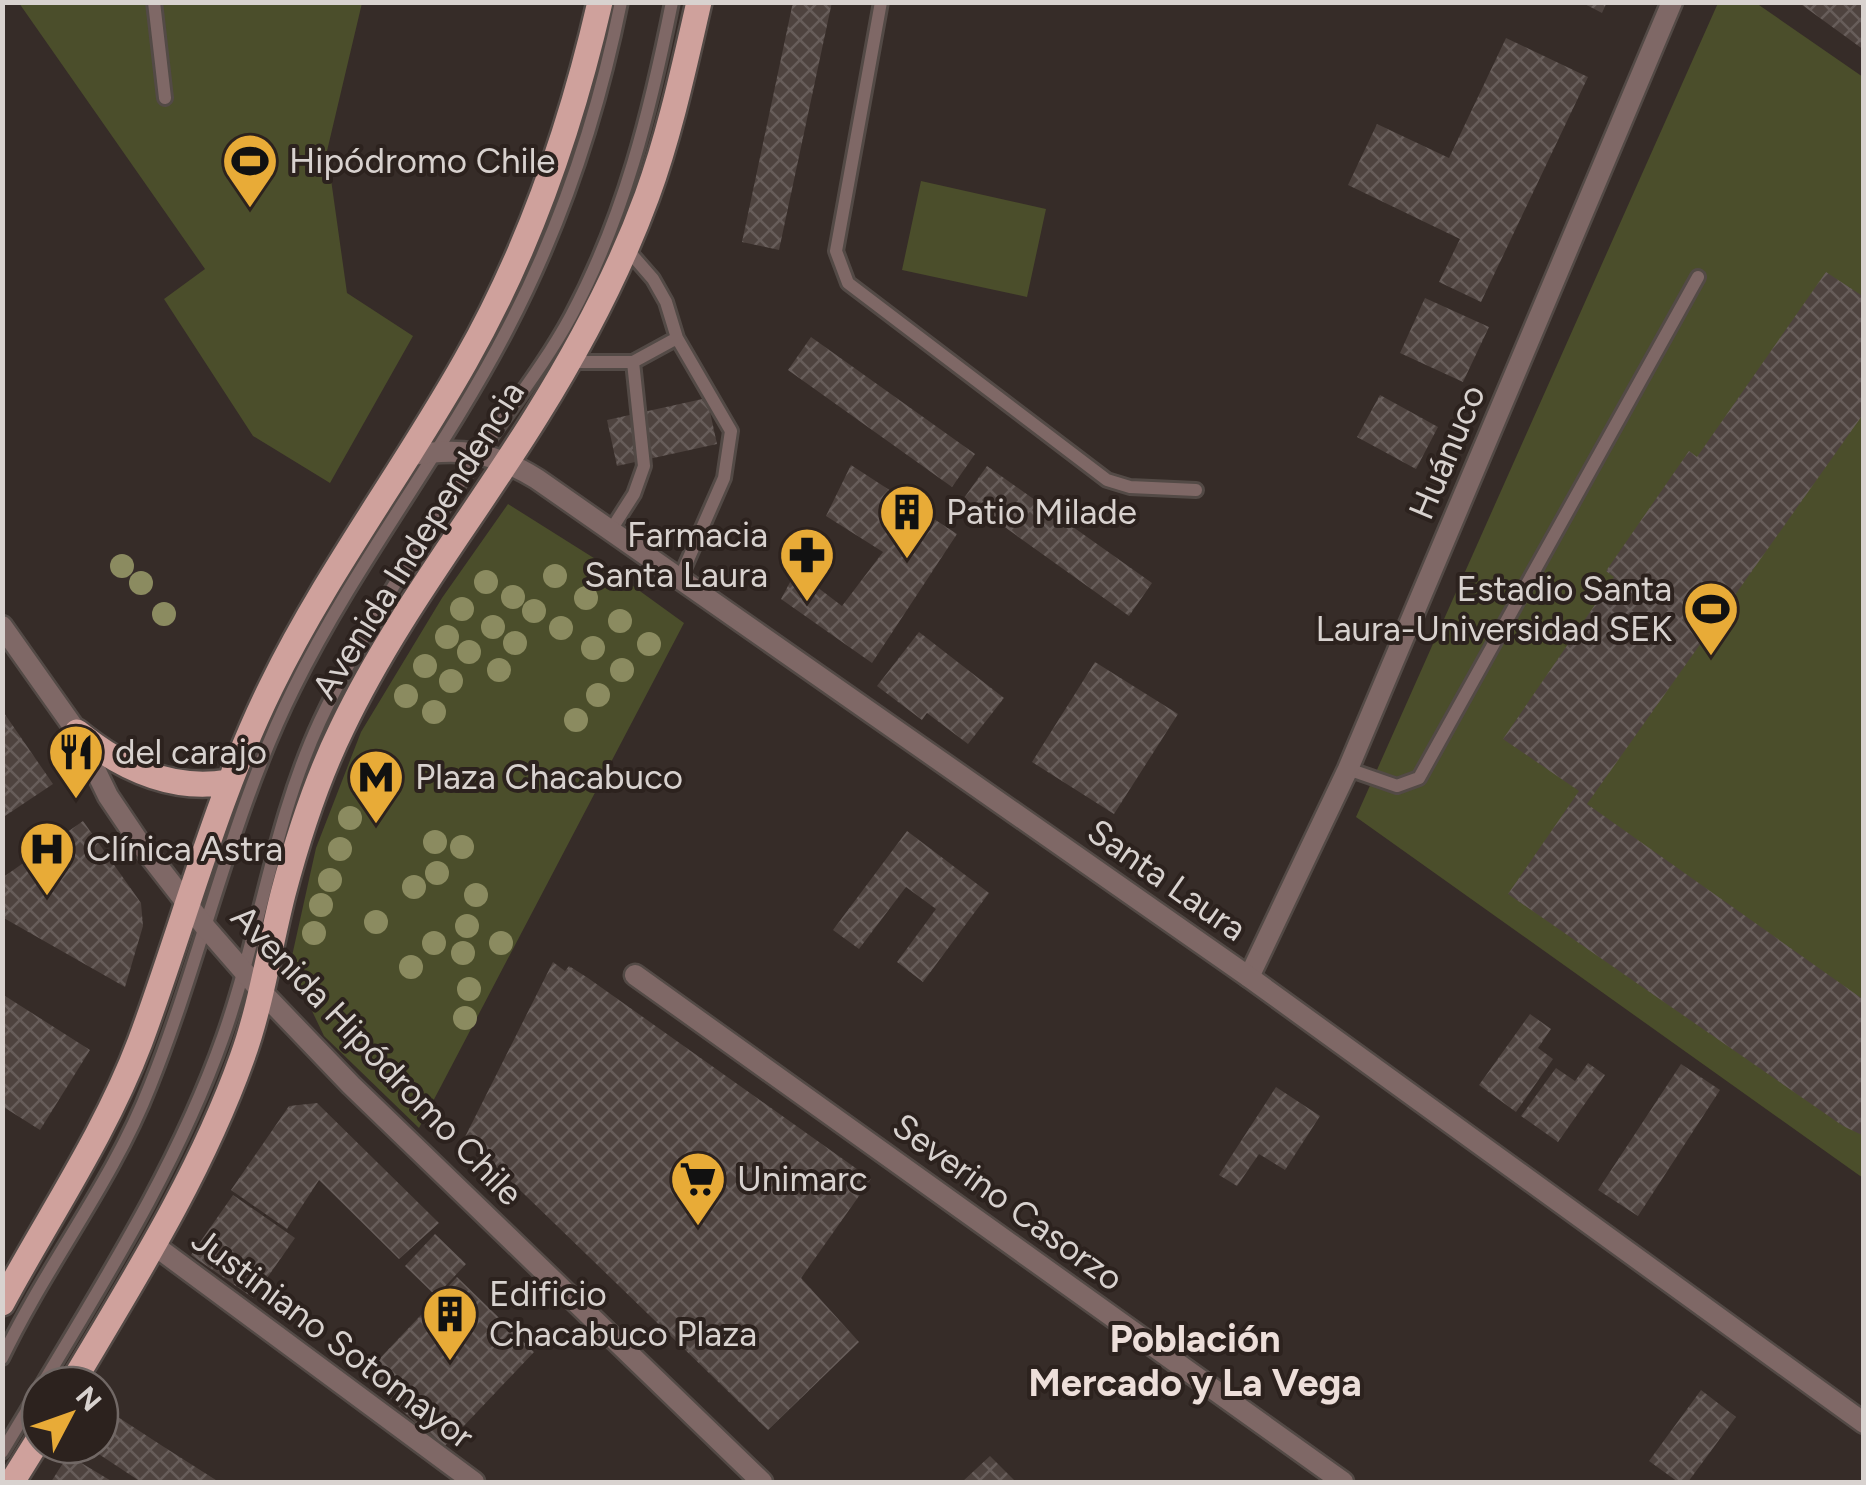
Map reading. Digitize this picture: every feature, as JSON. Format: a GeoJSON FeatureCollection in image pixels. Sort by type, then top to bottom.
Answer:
{"type":"FeatureCollection","features":[{"type":"Feature","properties":{"kind":"main road","name":"Avenida Independencia"},"geometry":{"type":"LineString","coordinates":[[2,1303],[124,1082],[228,782],[272,683],[475,344],[530,230],[569,120],[600,2]]}},
{"type":"Feature","properties":{"kind":"main road","name":"Avenida Independencia"},"geometry":{"type":"LineString","coordinates":[[83,1365],[154,1245],[217,1120],[243,1056],[300,834],[339,734],[381,654],[568,362],[626,248],[662,148],[698,2]]}},
{"type":"Feature","properties":{"kind":"main road"},"geometry":{"type":"LineString","coordinates":[[77,732],[114,759],[161,779],[189,786],[228,782]]}},
{"type":"Feature","properties":{"kind":"street","name":"Huánuco"},"geometry":{"type":"LineString","coordinates":[[1249,977],[1348,769],[1672,2]]}},
{"type":"Feature","properties":{"kind":"street","name":"Santa Laura"},"geometry":{"type":"LineString","coordinates":[[407,456],[434,451],[479,453],[508,461],[1249,977],[1864,1423]]}},
{"type":"Feature","properties":{"kind":"street","name":"Avenida Hipódromo Chile"},"geometry":{"type":"LineString","coordinates":[[2,626],[77,732],[108,796],[139,842],[260,990],[351,1084],[762,1482]]}},
{"type":"Feature","properties":{"kind":"street","name":"Severino Casorzo"},"geometry":{"type":"LineString","coordinates":[[635,975],[1343,1482]]}},
{"type":"Feature","properties":{"kind":"street","name":"Justiniano Sotomayor"},"geometry":{"type":"LineString","coordinates":[[154,1245],[474,1482]]}},
{"type":"Feature","properties":{"kind":"lane"},"geometry":{"type":"LineString","coordinates":[[154,2],[166,98]]}},
{"type":"Feature","properties":{"kind":"lane"},"geometry":{"type":"LineString","coordinates":[[2,1358],[136,1121],[206,928],[254,780],[294,689],[349,589],[506,332],[554,230],[596,110],[622,2]]}},
{"type":"Feature","properties":{"kind":"lane"},"geometry":{"type":"LineString","coordinates":[[54,1365],[144,1211],[189,1121],[223,1037],[284,814],[318,727],[384,601],[570,318],[608,236],[638,152],[672,2]]}},
{"type":"Feature","properties":{"kind":"lane"},"geometry":{"type":"LineString","coordinates":[[882,2],[836,251],[848,283],[1107,480],[1130,487],[1196,490]]}},
{"type":"Feature","properties":{"kind":"lane"},"geometry":{"type":"LineString","coordinates":[[626,248],[653,279],[666,302],[676,338],[731,431],[724,478],[680,578]]}},
{"type":"Feature","properties":{"kind":"lane"},"geometry":{"type":"LineString","coordinates":[[1348,769],[1397,786],[1419,778],[1698,277]]}},
{"type":"Feature","properties":{"kind":"lane"},"geometry":{"type":"LineString","coordinates":[[568,362],[633,362],[676,338]]}},
{"type":"Feature","properties":{"kind":"lane"},"geometry":{"type":"LineString","coordinates":[[611,530],[644,466],[633,362]]}},
{"type":"Feature","properties":{"kind":"lane"},"geometry":{"type":"LineString","coordinates":[[2,1452],[20,1422]]}},
{"type":"Feature","properties":{"kind":"green space","name":"Hipódromo Chile"},"geometry":{"type":"Polygon","coordinates":[[[19,3],[362,3],[327,151],[347,293],[413,336],[330,483],[253,436],[164,299],[205,269],[19,3]]]}},
{"type":"Feature","properties":{"kind":"green space"},"geometry":{"type":"Polygon","coordinates":[[[1718,3],[1756,3],[1863,77],[1863,1178],[1356,817],[1718,3]]]}},
{"type":"Feature","properties":{"kind":"green space"},"geometry":{"type":"Polygon","coordinates":[[[921,181],[1046,209],[1027,297],[902,270],[921,181]]]}},
{"type":"Feature","properties":{"kind":"green space","name":"Plaza Chacabuco"},"geometry":{"type":"Polygon","coordinates":[[[508,504],[597,560],[684,623],[419,1128],[324,1036],[290,965],[316,848],[361,732],[442,598],[508,504]]]}},
{"type":"Feature","properties":{"kind":"building"},"geometry":{"type":"Polygon","coordinates":[[[793,2],[832,2],[779,250],[742,242],[793,2]]]}},
{"type":"Feature","properties":{"kind":"building"},"geometry":{"type":"Polygon","coordinates":[[[1581,2],[1607,2],[1602,13],[1581,2]]]}},
{"type":"Feature","properties":{"kind":"building"},"geometry":{"type":"Polygon","coordinates":[[[1798,2],[1864,2],[1864,50],[1798,2]]]}},
{"type":"Feature","properties":{"kind":"building"},"geometry":{"type":"Polygon","coordinates":[[[1506,38],[1588,77],[1481,302],[1439,282],[1460,239],[1348,185],[1377,124],[1449,158],[1506,38]]]}},
{"type":"Feature","properties":{"kind":"building"},"geometry":{"type":"Polygon","coordinates":[[[1826,272],[1864,297],[1864,413],[1587,804],[1864,1000],[1864,1136],[1843,1126],[1508,894],[1579,791],[1503,739],[1614,577],[1606,571],[1689,451],[1697,457],[1826,272]]]}},
{"type":"Feature","properties":{"kind":"building"},"geometry":{"type":"Polygon","coordinates":[[[1425,298],[1489,327],[1463,382],[1400,353],[1425,298]]]}},
{"type":"Feature","properties":{"kind":"building"},"geometry":{"type":"Polygon","coordinates":[[[811,337],[975,454],[952,487],[788,370],[811,337]]]}},
{"type":"Feature","properties":{"kind":"building"},"geometry":{"type":"Polygon","coordinates":[[[1380,395],[1438,427],[1416,469],[1357,437],[1380,395]]]}},
{"type":"Feature","properties":{"kind":"building"},"geometry":{"type":"Polygon","coordinates":[[[707,398],[717,444],[617,466],[607,420],[707,398]]]}},
{"type":"Feature","properties":{"kind":"building","name":"Patio Milade"},"geometry":{"type":"Polygon","coordinates":[[[851,465],[957,534],[872,663],[781,599],[796,571],[842,606],[883,552],[826,516],[851,465]]]}},
{"type":"Feature","properties":{"kind":"building"},"geometry":{"type":"Polygon","coordinates":[[[987,466],[1152,583],[1129,616],[964,498],[987,466]]]}},
{"type":"Feature","properties":{"kind":"building"},"geometry":{"type":"Polygon","coordinates":[[[919,632],[1004,698],[968,744],[927,713],[922,720],[877,686],[919,632]]]}},
{"type":"Feature","properties":{"kind":"building"},"geometry":{"type":"Polygon","coordinates":[[[1095,662],[1178,714],[1114,814],[1032,762],[1095,662]]]}},
{"type":"Feature","properties":{"kind":"building"},"geometry":{"type":"Polygon","coordinates":[[[2,710],[53,784],[2,818],[2,710]]]}},
{"type":"Feature","properties":{"kind":"building"},"geometry":{"type":"Polygon","coordinates":[[[83,821],[141,903],[143,926],[125,987],[2,917],[2,878],[83,821]]]}},
{"type":"Feature","properties":{"kind":"building"},"geometry":{"type":"Polygon","coordinates":[[[907,831],[989,893],[923,982],[897,962],[936,909],[906,887],[859,949],[833,930],[907,831]]]}},
{"type":"Feature","properties":{"kind":"building","name":"Unimarc"},"geometry":{"type":"Polygon","coordinates":[[[553,962],[565,971],[569,966],[588,978],[871,1179],[801,1278],[859,1342],[768,1430],[465,1137],[553,962]]]}},
{"type":"Feature","properties":{"kind":"building"},"geometry":{"type":"Polygon","coordinates":[[[2,994],[90,1050],[40,1130],[2,1106],[2,994]]]}},
{"type":"Feature","properties":{"kind":"building"},"geometry":{"type":"Polygon","coordinates":[[[1530,1014],[1551,1029],[1538,1048],[1553,1059],[1516,1112],[1479,1085],[1530,1014]]]}},
{"type":"Feature","properties":{"kind":"building"},"geometry":{"type":"Polygon","coordinates":[[[1588,1063],[1605,1075],[1558,1142],[1521,1116],[1556,1068],[1575,1081],[1588,1063]]]}},
{"type":"Feature","properties":{"kind":"building"},"geometry":{"type":"Polygon","coordinates":[[[1681,1064],[1720,1090],[1638,1216],[1598,1190],[1681,1064]]]}},
{"type":"Feature","properties":{"kind":"building"},"geometry":{"type":"Polygon","coordinates":[[[1276,1087],[1320,1116],[1285,1170],[1259,1154],[1237,1186],[1219,1175],[1276,1087]]]}},
{"type":"Feature","properties":{"kind":"building"},"geometry":{"type":"Polygon","coordinates":[[[317,1103],[439,1223],[399,1259],[319,1180],[287,1229],[231,1190],[289,1106],[317,1103]]]}},
{"type":"Feature","properties":{"kind":"building"},"geometry":{"type":"Polygon","coordinates":[[[233,1195],[295,1238],[253,1298],[191,1255],[233,1195]]]}},
{"type":"Feature","properties":{"kind":"building"},"geometry":{"type":"Polygon","coordinates":[[[435,1234],[466,1264],[436,1296],[405,1266],[435,1234]]]}},
{"type":"Feature","properties":{"kind":"building","name":"Edificio Chacabuco Plaza"},"geometry":{"type":"Polygon","coordinates":[[[457,1277],[534,1352],[442,1449],[365,1374],[457,1277]]]}},
{"type":"Feature","properties":{"kind":"building"},"geometry":{"type":"Polygon","coordinates":[[[1701,1390],[1736,1417],[1688,1482],[1678,1482],[1649,1461],[1701,1390]]]}},
{"type":"Feature","properties":{"kind":"building"},"geometry":{"type":"Polygon","coordinates":[[[120,1418],[219,1482],[141,1482],[115,1465],[120,1465],[120,1418]]]}},
{"type":"Feature","properties":{"kind":"building"},"geometry":{"type":"Polygon","coordinates":[[[990,1456],[1016,1482],[962,1482],[990,1456]]]}},
{"type":"Feature","properties":{"kind":"building"},"geometry":{"type":"Polygon","coordinates":[[[62,1465],[85,1465],[113,1482],[51,1482],[62,1465]]]}},
{"type":"Feature","properties":{"kind":"place","name":"Hipódromo Chile"},"geometry":{"type":"Point","coordinates":[250,210]}},
{"type":"Feature","properties":{"kind":"place","name":"Patio Milade"},"geometry":{"type":"Point","coordinates":[907,561]}},
{"type":"Feature","properties":{"kind":"place","name":"Farmacia Santa Laura"},"geometry":{"type":"Point","coordinates":[807,604]}},
{"type":"Feature","properties":{"kind":"place","name":"Estadio Santa Laura-Universidad SEK"},"geometry":{"type":"Point","coordinates":[1711,658]}},
{"type":"Feature","properties":{"kind":"place","name":"del carajo"},"geometry":{"type":"Point","coordinates":[76,801]}},
{"type":"Feature","properties":{"kind":"place","name":"Plaza Chacabuco"},"geometry":{"type":"Point","coordinates":[376,826]}},
{"type":"Feature","properties":{"kind":"place","name":"Clínica Astra"},"geometry":{"type":"Point","coordinates":[47,898]}},
{"type":"Feature","properties":{"kind":"place","name":"Unimarc"},"geometry":{"type":"Point","coordinates":[698,1228]}},
{"type":"Feature","properties":{"kind":"place","name":"Edificio Chacabuco Plaza"},"geometry":{"type":"Point","coordinates":[450,1363]}},
{"type":"Feature","properties":{"kind":"district","name":"Población Mercado y La Vega"},"geometry":{"type":"Point","coordinates":[1195,1361]}}]}
